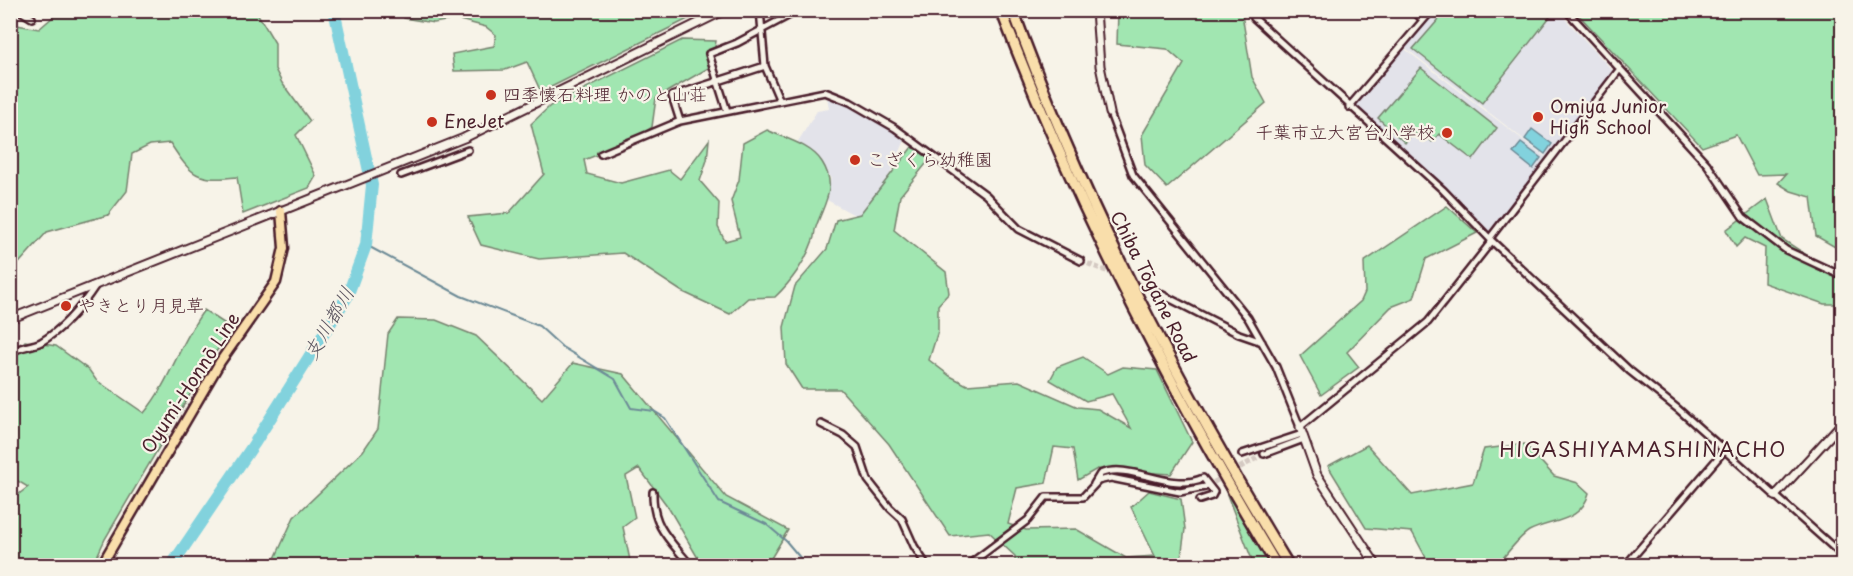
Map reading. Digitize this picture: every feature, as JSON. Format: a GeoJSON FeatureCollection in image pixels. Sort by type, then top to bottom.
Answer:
{"type":"FeatureCollection","features":[{"type":"Feature","properties":{"kind":"highway","name":"Chiba Tōgane Road"},"geometry":{"type":"LineString","coordinates":[[1001,10],[1055,147],[1123,291],[1208,452],[1276,566]]}},
{"type":"Feature","properties":{"kind":"highway","name":"Chiba Tōgane Road"},"geometry":{"type":"LineString","coordinates":[[1013,10],[1073,161],[1149,319],[1218,447],[1289,566]]}},
{"type":"Feature","properties":{"kind":"main road","name":"Oyumi-Honnō Line"},"geometry":{"type":"LineString","coordinates":[[101,566],[219,362],[276,282],[284,248],[281,212]]}},
{"type":"Feature","properties":{"kind":"street"},"geometry":{"type":"LineString","coordinates":[[20,10],[32,18]]}},
{"type":"Feature","properties":{"kind":"street"},"geometry":{"type":"LineString","coordinates":[[10,319],[459,140],[725,10]]}},
{"type":"Feature","properties":{"kind":"street"},"geometry":{"type":"LineString","coordinates":[[760,10],[765,66],[780,101]]}},
{"type":"Feature","properties":{"kind":"street"},"geometry":{"type":"LineString","coordinates":[[727,111],[709,54],[763,30],[799,10]]}},
{"type":"Feature","properties":{"kind":"street"},"geometry":{"type":"LineString","coordinates":[[1096,10],[1100,66],[1110,113],[1128,165],[1138,183],[1228,291],[1262,342],[1285,388],[1317,475],[1377,566]]}},
{"type":"Feature","properties":{"kind":"street"},"geometry":{"type":"LineString","coordinates":[[1413,10],[1422,19]]}},
{"type":"Feature","properties":{"kind":"street"},"geometry":{"type":"LineString","coordinates":[[1349,107],[1432,10]]}},
{"type":"Feature","properties":{"kind":"street"},"geometry":{"type":"LineString","coordinates":[[1566,10],[1707,164],[1743,217],[1786,250],[1842,276]]}},
{"type":"Feature","properties":{"kind":"street"},"geometry":{"type":"LineString","coordinates":[[1254,18],[1349,107],[1443,190],[1491,240],[1630,370],[1842,555]]}},
{"type":"Feature","properties":{"kind":"street"},"geometry":{"type":"LineString","coordinates":[[680,121],[672,96],[765,66]]}},
{"type":"Feature","properties":{"kind":"street"},"geometry":{"type":"LineString","coordinates":[[1264,454],[1302,433],[1428,321],[1619,70]]}},
{"type":"Feature","properties":{"kind":"street"},"geometry":{"type":"LineString","coordinates":[[601,153],[680,121],[825,92],[850,102],[895,128],[986,195],[1019,229],[1081,261]]}},
{"type":"Feature","properties":{"kind":"street"},"geometry":{"type":"LineString","coordinates":[[459,140],[460,153]]}},
{"type":"Feature","properties":{"kind":"street"},"geometry":{"type":"LineString","coordinates":[[403,163],[404,174],[468,150]]}},
{"type":"Feature","properties":{"kind":"street"},"geometry":{"type":"LineString","coordinates":[[10,353],[18,347],[38,343],[55,332],[96,285]]}},
{"type":"Feature","properties":{"kind":"street"},"geometry":{"type":"LineString","coordinates":[[1153,290],[1239,334],[1262,342]]}},
{"type":"Feature","properties":{"kind":"street"},"geometry":{"type":"LineString","coordinates":[[1775,496],[1842,423]]}},
{"type":"Feature","properties":{"kind":"street"},"geometry":{"type":"LineString","coordinates":[[821,424],[843,435],[856,447],[872,487],[902,519],[914,546],[927,566]]}},
{"type":"Feature","properties":{"kind":"street"},"geometry":{"type":"LineString","coordinates":[[1242,454],[1302,433]]}},
{"type":"Feature","properties":{"kind":"street"},"geometry":{"type":"LineString","coordinates":[[1625,566],[1724,451]]}},
{"type":"Feature","properties":{"kind":"street"},"geometry":{"type":"LineString","coordinates":[[1094,486],[1100,474],[1113,471],[1176,483],[1191,483],[1203,478],[1214,492],[1212,496],[1200,500]]}},
{"type":"Feature","properties":{"kind":"street"},"geometry":{"type":"LineString","coordinates":[[970,565],[1028,520],[1046,497],[1083,497],[1104,479],[1111,478],[1180,492],[1205,486]]}},
{"type":"Feature","properties":{"kind":"street"},"geometry":{"type":"LineString","coordinates":[[653,492],[653,510],[664,535],[691,566]]}},
{"type":"Feature","properties":{"kind":"shaded area","name":"Omiya Junior High School"},"geometry":{"type":"Polygon","coordinates":[[[1435,11],[1558,11],[1613,71],[1612,75],[1548,158],[1403,46],[1435,11]]]}},
{"type":"Feature","properties":{"kind":"shaded area","name":"千葉市立大宮台小学校"},"geometry":{"type":"Polygon","coordinates":[[[1402,47],[1548,159],[1493,230],[1487,231],[1449,192],[1353,106],[1402,47]]]}},
{"type":"Feature","properties":{"kind":"shaded area","name":"こざくら幼稚園"},"geometry":{"type":"Polygon","coordinates":[[[827,96],[851,105],[906,138],[883,190],[860,218],[827,200],[831,177],[797,143],[817,111],[829,109],[827,96]]]}},
{"type":"Feature","properties":{"kind":"green space"},"geometry":{"type":"Polygon","coordinates":[[[61,10],[256,11],[275,43],[275,69],[282,83],[310,121],[296,135],[316,176],[309,188],[243,214],[237,177],[204,177],[190,170],[170,143],[150,145],[132,154],[127,191],[108,215],[47,232],[11,272],[11,24],[39,29],[61,10]]]}},
{"type":"Feature","properties":{"kind":"green space"},"geometry":{"type":"Polygon","coordinates":[[[403,10],[704,11],[541,92],[527,62],[505,70],[454,71],[452,54],[494,46],[496,35],[486,27],[456,19],[434,23],[404,18],[403,10]]]}},
{"type":"Feature","properties":{"kind":"green space"},"geometry":{"type":"Polygon","coordinates":[[[1118,11],[1244,11],[1242,14],[1252,77],[1266,103],[1167,188],[1145,165],[1142,135],[1184,64],[1167,49],[1117,44],[1118,11]]]}},
{"type":"Feature","properties":{"kind":"green space"},"geometry":{"type":"Polygon","coordinates":[[[1446,11],[1551,11],[1553,13],[1482,103],[1413,49],[1446,11]]]}},
{"type":"Feature","properties":{"kind":"green space"},"geometry":{"type":"Polygon","coordinates":[[[1575,11],[1842,11],[1842,251],[1816,236],[1811,197],[1791,191],[1778,183],[1786,174],[1757,175],[1736,135],[1702,147],[1575,11]]]}},
{"type":"Feature","properties":{"kind":"green space"},"geometry":{"type":"Polygon","coordinates":[[[682,40],[716,41],[712,66],[656,98],[652,127],[630,142],[584,160],[587,174],[621,183],[669,170],[680,179],[709,140],[707,160],[700,181],[719,203],[718,227],[725,241],[740,237],[731,201],[739,180],[743,143],[767,130],[812,151],[827,171],[828,195],[806,256],[781,291],[775,297],[748,298],[730,314],[681,291],[623,253],[539,259],[481,245],[468,217],[509,213],[544,174],[531,124],[550,106],[682,40]]]}},
{"type":"Feature","properties":{"kind":"green space"},"geometry":{"type":"Polygon","coordinates":[[[1421,68],[1497,128],[1473,160],[1439,134],[1432,142],[1424,134],[1412,134],[1405,143],[1378,118],[1421,68]]]}},
{"type":"Feature","properties":{"kind":"green space"},"geometry":{"type":"Polygon","coordinates":[[[912,147],[930,159],[900,196],[894,230],[946,272],[949,293],[938,305],[938,331],[929,360],[950,376],[967,385],[1019,381],[1078,407],[1098,409],[1131,428],[1112,394],[1086,401],[1050,380],[1057,367],[1083,357],[1108,374],[1123,367],[1157,370],[1192,442],[1171,474],[1097,469],[1078,480],[1073,449],[1054,447],[1046,483],[1017,488],[1008,524],[1026,530],[1076,529],[1126,558],[1155,556],[1131,507],[1149,491],[1181,499],[1185,529],[1180,565],[1015,565],[1015,556],[989,532],[950,536],[889,444],[840,389],[802,389],[786,364],[784,327],[795,286],[827,249],[836,220],[860,214],[912,147]]]}},
{"type":"Feature","properties":{"kind":"green space"},"geometry":{"type":"Polygon","coordinates":[[[1767,199],[1782,239],[1842,278],[1842,304],[1824,304],[1764,283],[1765,248],[1745,238],[1736,247],[1726,230],[1767,199]]]}},
{"type":"Feature","properties":{"kind":"green space"},"geometry":{"type":"Polygon","coordinates":[[[1447,206],[1477,233],[1426,259],[1414,298],[1391,307],[1347,352],[1359,367],[1321,395],[1300,356],[1361,301],[1365,292],[1364,262],[1447,206]]]}},
{"type":"Feature","properties":{"kind":"green space"},"geometry":{"type":"Polygon","coordinates":[[[204,310],[233,329],[212,357],[105,539],[93,565],[11,565],[11,500],[28,487],[11,477],[10,356],[25,341],[56,346],[89,370],[96,380],[144,413],[161,388],[188,335],[204,310]]]}},
{"type":"Feature","properties":{"kind":"green space"},"geometry":{"type":"Polygon","coordinates":[[[398,319],[436,320],[476,336],[542,399],[573,363],[623,374],[726,497],[788,530],[767,565],[702,565],[668,507],[639,468],[626,476],[635,518],[623,527],[631,565],[272,565],[294,517],[363,451],[378,429],[388,334],[398,319]]]}},
{"type":"Feature","properties":{"kind":"green space"},"geometry":{"type":"Polygon","coordinates":[[[1525,444],[1554,476],[1578,483],[1589,493],[1585,503],[1573,515],[1529,531],[1516,542],[1497,565],[1430,565],[1412,532],[1366,528],[1328,466],[1367,445],[1412,495],[1473,483],[1484,449],[1525,444]]]}},
{"type":"Feature","properties":{"kind":"green space"},"geometry":{"type":"Polygon","coordinates":[[[1224,487],[1271,565],[1254,565],[1224,487]]]}},
{"type":"Feature","properties":{"kind":"water"},"geometry":{"type":"Polygon","coordinates":[[[1532,129],[1552,144],[1545,154],[1525,139],[1532,129]]]}},
{"type":"Feature","properties":{"kind":"water"},"geometry":{"type":"Polygon","coordinates":[[[1521,143],[1541,158],[1533,169],[1513,153],[1521,143]]]}},
{"type":"Feature","properties":{"kind":"waterway","name":"支川都川"},"geometry":{"type":"LineString","coordinates":[[171,566],[254,444],[347,297],[366,245],[372,185],[334,10]]}},
{"type":"Feature","properties":{"kind":"waterway"},"geometry":{"type":"LineString","coordinates":[[366,245],[461,296],[539,326],[562,347],[615,379],[631,408],[654,411],[665,418],[719,502],[766,524],[786,541],[807,566]]}},
{"type":"Feature","properties":{"kind":"tunnel"},"geometry":{"type":"LineString","coordinates":[[1081,261],[1116,275]]}},
{"type":"Feature","properties":{"kind":"tunnel"},"geometry":{"type":"LineString","coordinates":[[1130,281],[1153,290]]}},
{"type":"Feature","properties":{"kind":"tunnel"},"geometry":{"type":"LineString","coordinates":[[1207,486],[1264,454]]}},
{"type":"Feature","properties":{"kind":"place","name":"四季懐石料理 かのと山荘"},"geometry":{"type":"Point","coordinates":[491,95]}},
{"type":"Feature","properties":{"kind":"place","name":"Omiya Junior High School"},"geometry":{"type":"Point","coordinates":[1538,117]}},
{"type":"Feature","properties":{"kind":"place","name":"EneJet"},"geometry":{"type":"Point","coordinates":[432,122]}},
{"type":"Feature","properties":{"kind":"place","name":"千葉市立大宮台小学校"},"geometry":{"type":"Point","coordinates":[1447,133]}},
{"type":"Feature","properties":{"kind":"place","name":"こざくら幼稚園"},"geometry":{"type":"Point","coordinates":[855,160]}},
{"type":"Feature","properties":{"kind":"place","name":"やきとり月見草"},"geometry":{"type":"Point","coordinates":[66,306]}},
{"type":"Feature","properties":{"kind":"district","name":"HIGASHIYAMASHINACHO"},"geometry":{"type":"Point","coordinates":[1643,450]}}]}
